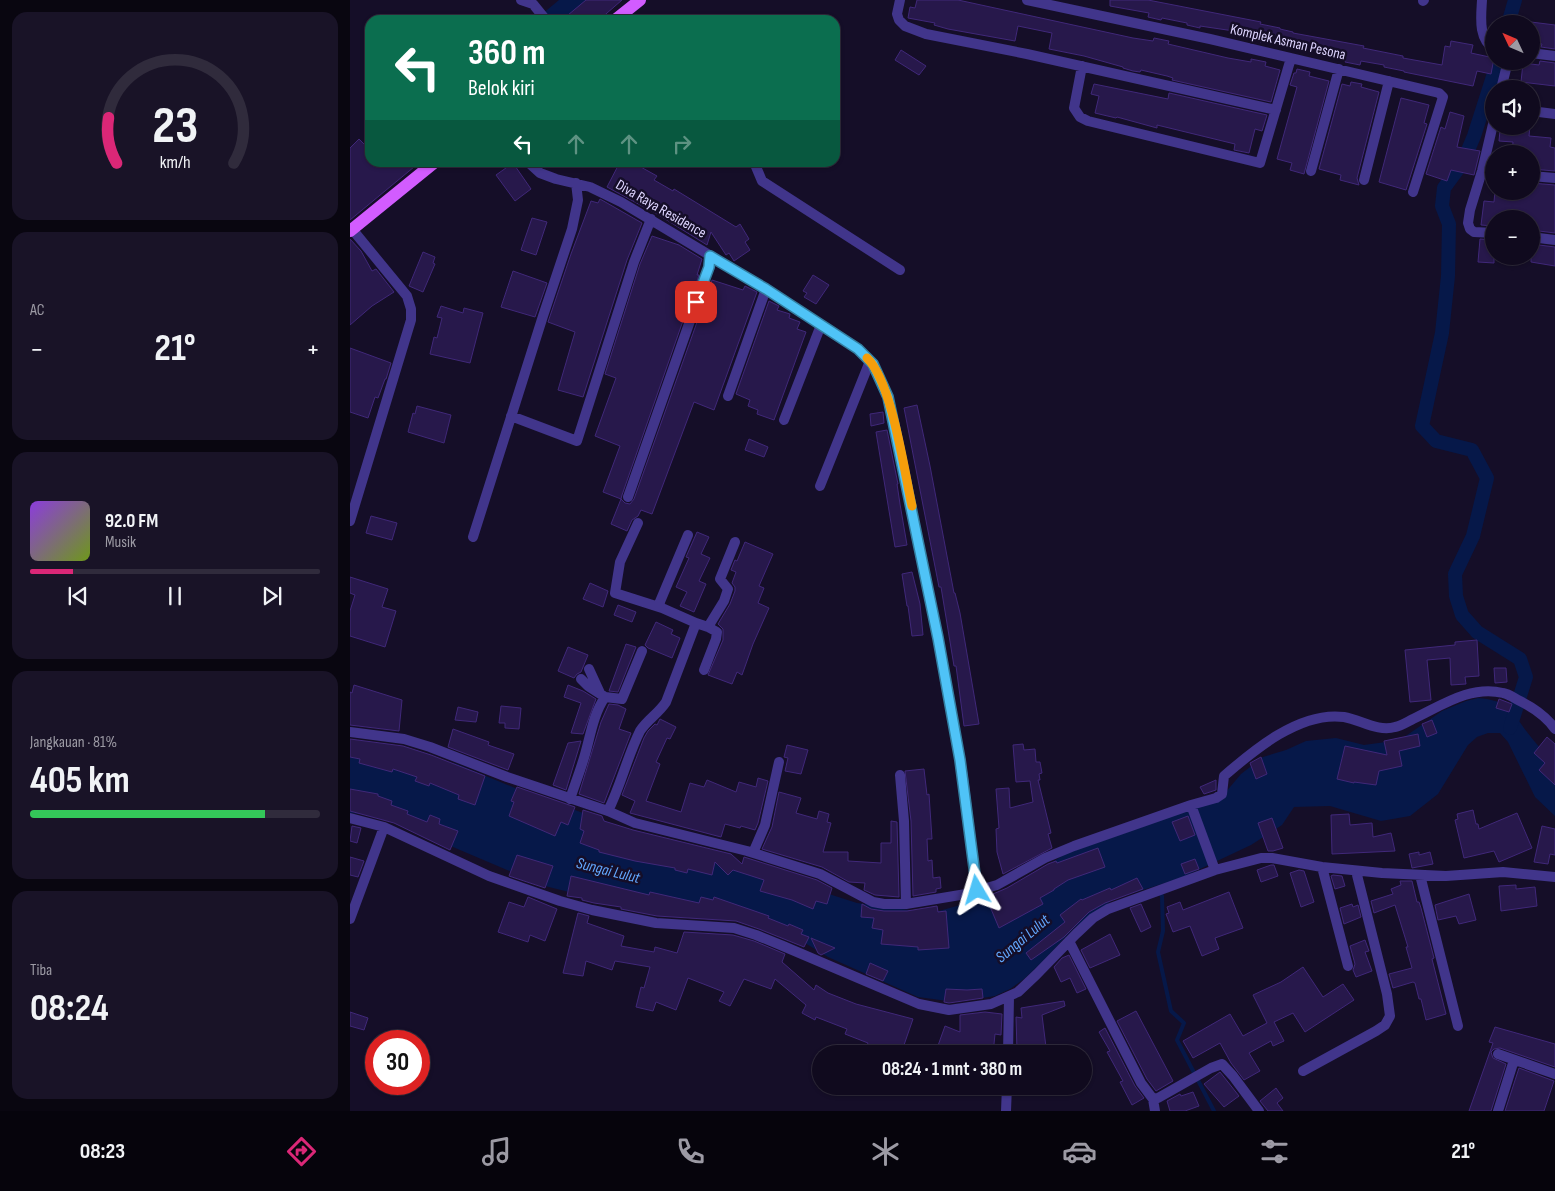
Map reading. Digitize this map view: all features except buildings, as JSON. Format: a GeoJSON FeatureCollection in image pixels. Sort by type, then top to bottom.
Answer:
{"type":"FeatureCollection","features":[{"type":"Feature","properties":{"kind":"main road"},"geometry":{"type":"LineString","coordinates":[[621,15],[640,0]]}},
{"type":"Feature","properties":{"kind":"main road"},"geometry":{"type":"LineString","coordinates":[[351,230],[429,167]]}},
{"type":"Feature","properties":{"kind":"street"},"geometry":{"type":"LineString","coordinates":[[520,0],[533,4],[542,15]]}},
{"type":"Feature","properties":{"kind":"street"},"geometry":{"type":"LineString","coordinates":[[900,0],[897,14],[899,20],[905,26],[926,34],[1082,66],[1276,110]]}},
{"type":"Feature","properties":{"kind":"street","name":"Komplek Asman Pesona"},"geometry":{"type":"LineString","coordinates":[[1027,0],[1291,58],[1439,93],[1442,97],[1413,192]]}},
{"type":"Feature","properties":{"kind":"street"},"geometry":{"type":"LineString","coordinates":[[1482,0],[1482,32],[1485,40]]}},
{"type":"Feature","properties":{"kind":"street"},"geometry":{"type":"LineString","coordinates":[[1540,54],[1555,56]]}},
{"type":"Feature","properties":{"kind":"street"},"geometry":{"type":"LineString","coordinates":[[1082,66],[1074,108],[1080,117],[1088,121],[1260,163],[1291,58]]}},
{"type":"Feature","properties":{"kind":"street"},"geometry":{"type":"LineString","coordinates":[[1311,171],[1339,70]]}},
{"type":"Feature","properties":{"kind":"street"},"geometry":{"type":"LineString","coordinates":[[1364,180],[1389,81]]}},
{"type":"Feature","properties":{"kind":"street"},"geometry":{"type":"LineString","coordinates":[[1540,112],[1555,114]]}},
{"type":"Feature","properties":{"kind":"street"},"geometry":{"type":"LineString","coordinates":[[1485,233],[1470,230],[1468,223],[1490,135]]}},
{"type":"Feature","properties":{"kind":"street","name":"Diva Raya Residence"},"geometry":{"type":"LineString","coordinates":[[533,167],[540,173],[590,187],[651,218],[766,289],[858,349],[873,364],[888,397],[905,472],[963,777],[977,890]]}},
{"type":"Feature","properties":{"kind":"street"},"geometry":{"type":"LineString","coordinates":[[756,167],[762,181],[900,270]]}},
{"type":"Feature","properties":{"kind":"street"},"geometry":{"type":"LineString","coordinates":[[1540,177],[1555,178]]}},
{"type":"Feature","properties":{"kind":"street"},"geometry":{"type":"LineString","coordinates":[[473,537],[572,228],[578,200],[576,183]]}},
{"type":"Feature","properties":{"kind":"street"},"geometry":{"type":"LineString","coordinates":[[511,416],[577,441],[634,262],[651,218]]}},
{"type":"Feature","properties":{"kind":"street"},"geometry":{"type":"LineString","coordinates":[[350,521],[411,320],[411,309],[407,296],[351,230]]}},
{"type":"Feature","properties":{"kind":"street"},"geometry":{"type":"LineString","coordinates":[[1540,238],[1555,240]]}},
{"type":"Feature","properties":{"kind":"street"},"geometry":{"type":"LineString","coordinates":[[628,497],[709,267],[710,256]]}},
{"type":"Feature","properties":{"kind":"street"},"geometry":{"type":"LineString","coordinates":[[728,396],[766,289]]}},
{"type":"Feature","properties":{"kind":"street"},"geometry":{"type":"LineString","coordinates":[[784,420],[821,325]]}},
{"type":"Feature","properties":{"kind":"street"},"geometry":{"type":"LineString","coordinates":[[820,486],[870,361]]}},
{"type":"Feature","properties":{"kind":"street"},"geometry":{"type":"LineString","coordinates":[[638,522],[620,562],[615,593],[662,608],[717,632],[704,670]]}},
{"type":"Feature","properties":{"kind":"street"},"geometry":{"type":"LineString","coordinates":[[662,608],[659,604],[688,535]]}},
{"type":"Feature","properties":{"kind":"street"},"geometry":{"type":"LineString","coordinates":[[708,627],[724,601],[728,588],[720,579],[735,542]]}},
{"type":"Feature","properties":{"kind":"street"},"geometry":{"type":"LineString","coordinates":[[608,811],[641,729],[661,710],[666,702],[696,623]]}},
{"type":"Feature","properties":{"kind":"street"},"geometry":{"type":"LineString","coordinates":[[581,679],[588,686],[603,695],[622,699],[642,651]]}},
{"type":"Feature","properties":{"kind":"street"},"geometry":{"type":"LineString","coordinates":[[570,799],[584,760],[587,740],[603,695],[589,669]]}},
{"type":"Feature","properties":{"kind":"street"},"geometry":{"type":"LineString","coordinates":[[350,732],[404,739],[430,746],[507,777],[608,811],[634,823],[753,853],[820,874],[873,902],[906,904],[977,890],[997,884],[1046,858],[1074,846],[1216,798],[1222,794],[1224,776],[1250,753],[1286,730],[1306,722],[1329,717],[1343,717],[1380,729],[1395,727],[1452,699],[1467,694],[1493,692],[1504,693],[1538,711],[1555,729]]}},
{"type":"Feature","properties":{"kind":"street"},"geometry":{"type":"LineString","coordinates":[[753,853],[765,825],[779,762]]}},
{"type":"Feature","properties":{"kind":"street"},"geometry":{"type":"LineString","coordinates":[[900,775],[904,821],[906,904]]}},
{"type":"Feature","properties":{"kind":"street"},"geometry":{"type":"LineString","coordinates":[[1192,806],[1214,869]]}},
{"type":"Feature","properties":{"kind":"street"},"geometry":{"type":"LineString","coordinates":[[350,818],[384,827],[489,876],[560,901],[592,910],[656,923],[734,928],[756,935],[919,1004],[949,1010],[991,1004],[1009,997],[1024,987],[1093,918],[1108,909],[1214,869],[1261,858],[1272,858],[1322,867],[1420,875],[1446,876],[1503,872],[1555,877]]}},
{"type":"Feature","properties":{"kind":"street"},"geometry":{"type":"LineString","coordinates":[[350,919],[384,827]]}},
{"type":"Feature","properties":{"kind":"street"},"geometry":{"type":"LineString","coordinates":[[1322,867],[1348,966]]}},
{"type":"Feature","properties":{"kind":"street"},"geometry":{"type":"LineString","coordinates":[[1302,1071],[1376,1031],[1385,1025],[1390,1016],[1387,994],[1356,870]]}},
{"type":"Feature","properties":{"kind":"street"},"geometry":{"type":"LineString","coordinates":[[1420,875],[1458,1026]]}},
{"type":"Feature","properties":{"kind":"street"},"geometry":{"type":"LineString","coordinates":[[1069,941],[1141,1083],[1154,1099],[1155,1111]]}},
{"type":"Feature","properties":{"kind":"street"},"geometry":{"type":"LineString","coordinates":[[1008,1045],[1009,997]]}},
{"type":"Feature","properties":{"kind":"street"},"geometry":{"type":"LineString","coordinates":[[1498,1054],[1555,1074]]}},
{"type":"Feature","properties":{"kind":"street"},"geometry":{"type":"LineString","coordinates":[[1498,1111],[1514,1060]]}},
{"type":"Feature","properties":{"kind":"street"},"geometry":{"type":"LineString","coordinates":[[1154,1099],[1222,1064],[1259,1111]]}},
{"type":"Feature","properties":{"kind":"street"},"geometry":{"type":"LineString","coordinates":[[1006,1111],[1007,1095]]}},
{"type":"Feature","properties":{"kind":"water"},"geometry":{"type":"Polygon","coordinates":[[[559,0],[615,0],[596,15],[541,15],[559,0]]]}},
{"type":"Feature","properties":{"kind":"water","name":"Sungai Lulut"},"geometry":{"type":"Polygon","coordinates":[[[1478,698],[1496,701],[1508,708],[1555,765],[1555,816],[1535,797],[1508,742],[1500,733],[1488,733],[1477,737],[1468,745],[1438,794],[1410,816],[1381,821],[1330,806],[1294,807],[1282,825],[1251,845],[1181,878],[1114,899],[1074,928],[1041,963],[1010,989],[995,996],[955,1002],[918,997],[828,957],[787,932],[761,921],[613,903],[545,886],[380,816],[350,813],[350,739],[457,764],[515,788],[624,828],[857,903],[932,913],[1006,892],[1065,854],[1220,799],[1241,774],[1263,757],[1306,741],[1336,738],[1364,745],[1400,740],[1442,711],[1478,698]]]}},
{"type":"Feature","properties":{"kind":"waterway"},"geometry":{"type":"LineString","coordinates":[[1511,15],[1515,0]]}},
{"type":"Feature","properties":{"kind":"waterway"},"geometry":{"type":"LineString","coordinates":[[1495,70],[1474,136],[1463,162],[1444,188],[1442,206],[1449,224],[1448,276],[1442,333],[1422,426],[1436,441],[1472,450],[1487,478],[1473,536],[1455,574],[1456,596],[1462,615],[1477,632],[1520,659],[1526,677],[1510,728]]}},
{"type":"Feature","properties":{"kind":"waterway"},"geometry":{"type":"LineString","coordinates":[[1160,892],[1162,896],[1163,931],[1158,952],[1171,1011],[1184,1023],[1177,1040],[1214,1111]]}},
{"type":"Feature","properties":{"kind":"slow traffic"},"geometry":{"type":"LineString","coordinates":[[867,358],[873,364],[888,397],[912,506]]}},
{"type":"Feature","properties":{"kind":"route"},"geometry":{"type":"LineString","coordinates":[[696,302],[709,267],[710,256],[766,289],[858,349],[873,364],[888,397],[938,638],[963,777],[977,890]]}}]}
